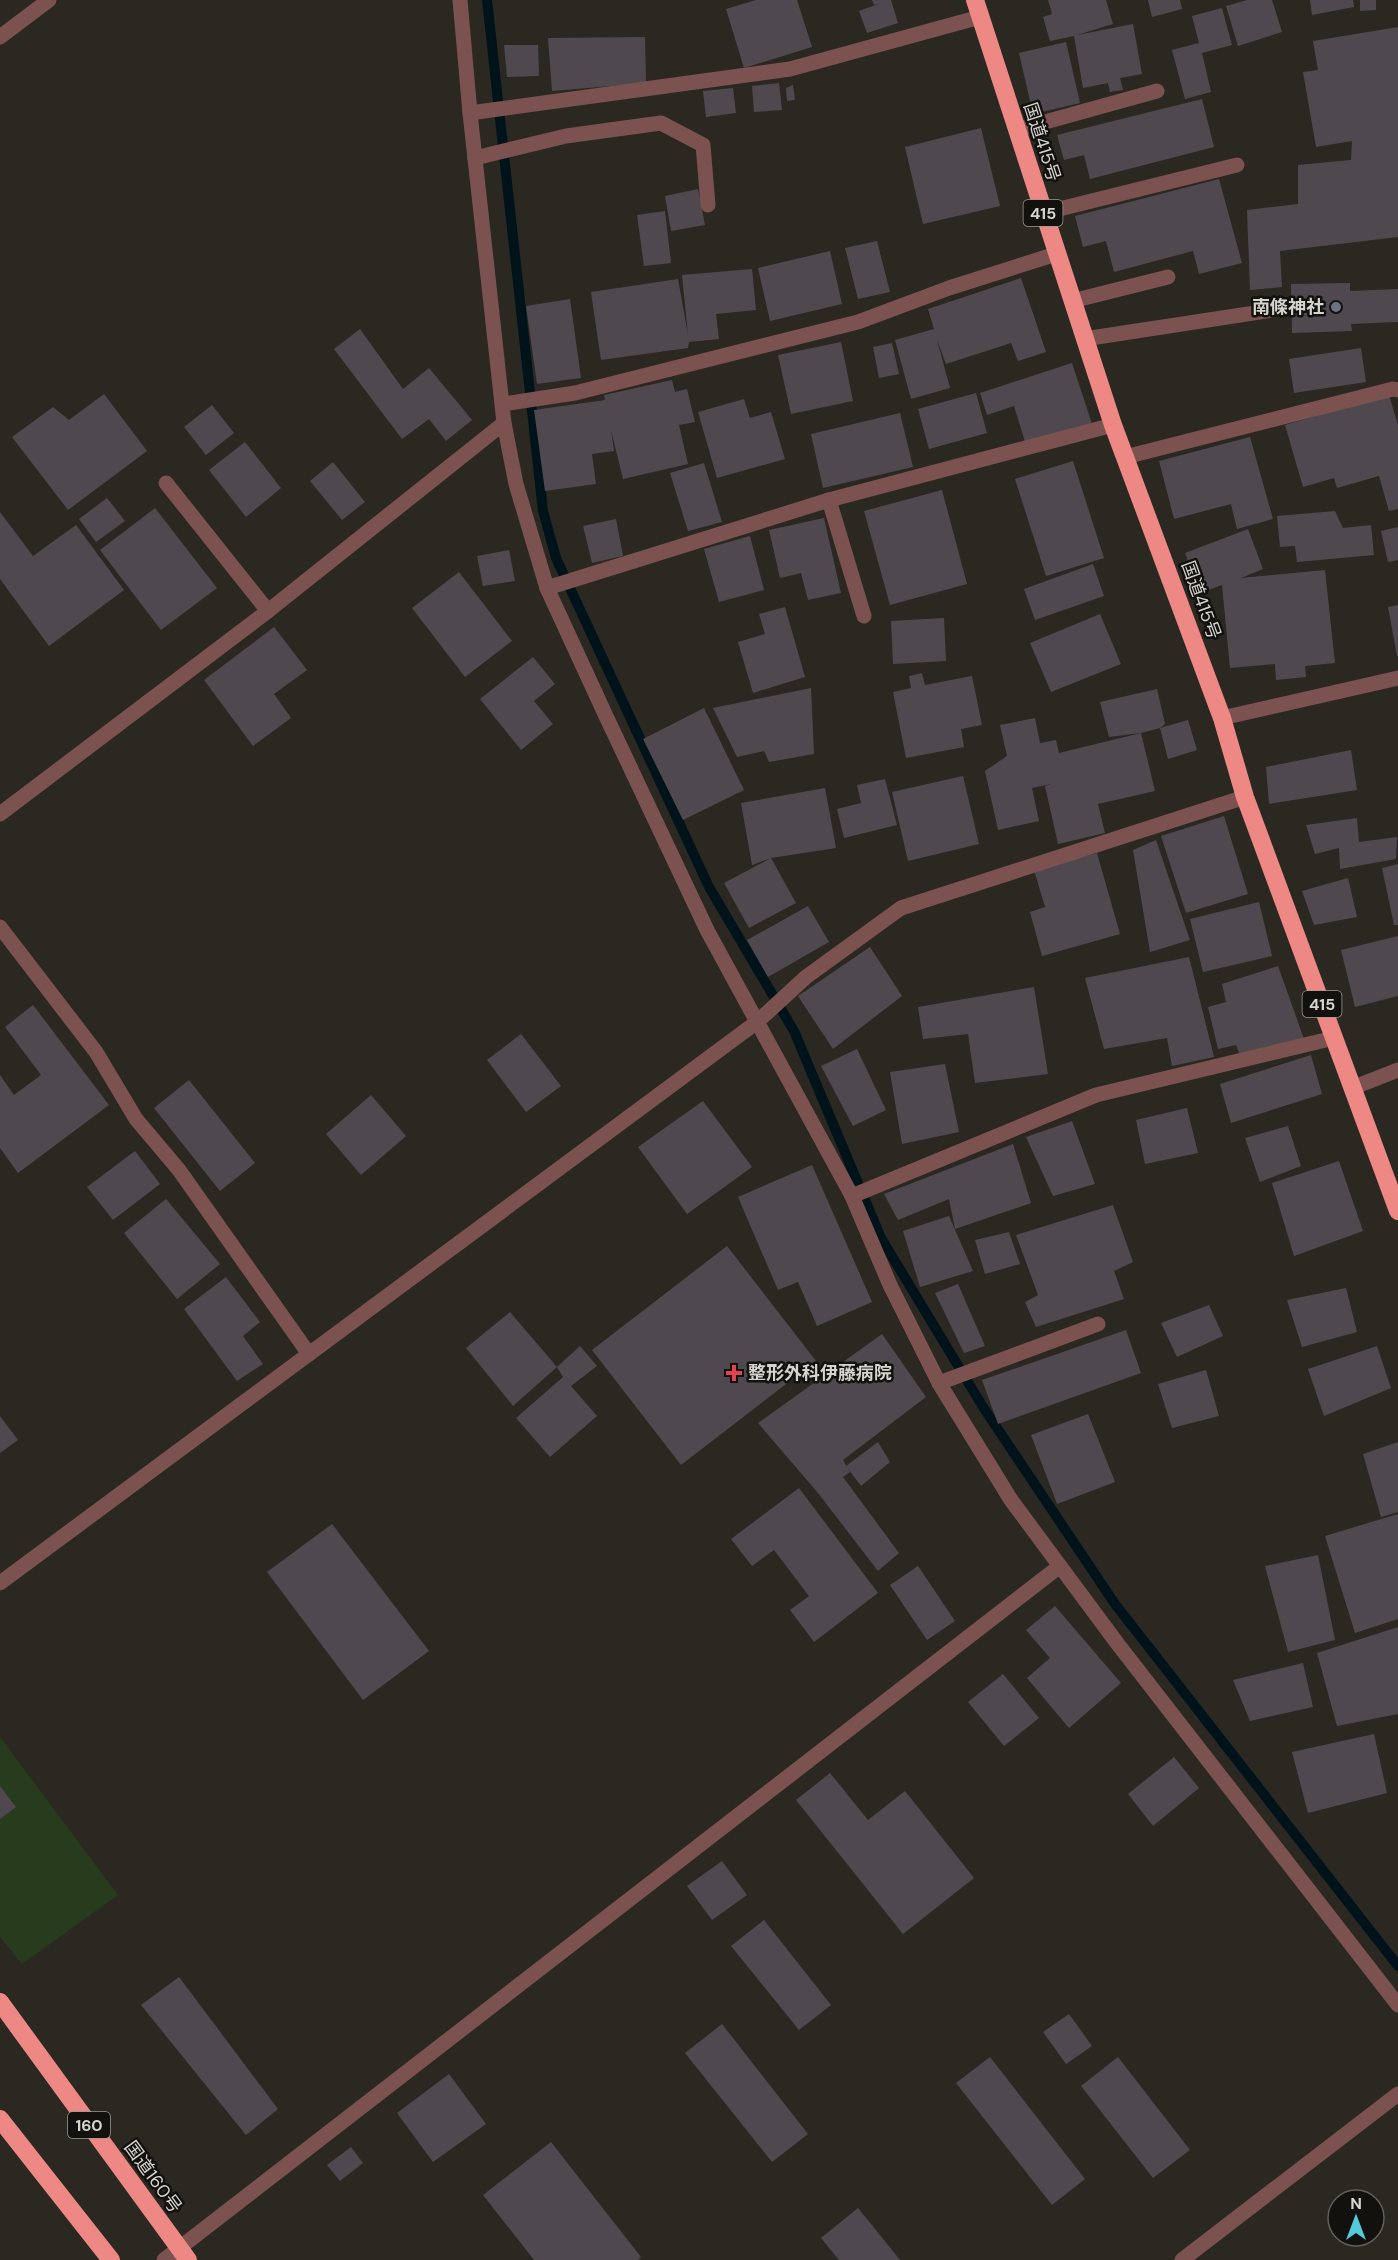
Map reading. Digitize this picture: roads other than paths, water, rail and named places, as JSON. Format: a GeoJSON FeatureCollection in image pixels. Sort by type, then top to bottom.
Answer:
{"type":"FeatureCollection","features":[{"type":"Feature","properties":{"kind":"highway","name":"国道415号"},"geometry":{"type":"LineString","coordinates":[[978,9],[1113,425],[1222,718],[1245,797],[1398,1211]]}},
{"type":"Feature","properties":{"kind":"highway","name":"国道160号"},"geometry":{"type":"LineString","coordinates":[[0,2002],[183,2254]]}},
{"type":"Feature","properties":{"kind":"highway"},"geometry":{"type":"LineString","coordinates":[[0,2119],[111,2260]]}},
{"type":"Feature","properties":{"kind":"street"},"geometry":{"type":"LineString","coordinates":[[0,37],[49,0]]}},
{"type":"Feature","properties":{"kind":"street"},"geometry":{"type":"LineString","coordinates":[[460,0],[504,423],[516,484],[547,588],[707,930],[852,1196],[890,1285],[939,1383],[1011,1500],[1124,1653],[1398,2005]]}},
{"type":"Feature","properties":{"kind":"street"},"geometry":{"type":"LineString","coordinates":[[470,113],[790,69],[978,9]]}},
{"type":"Feature","properties":{"kind":"street"},"geometry":{"type":"LineString","coordinates":[[1016,130],[1156,91]]}},
{"type":"Feature","properties":{"kind":"street"},"geometry":{"type":"LineString","coordinates":[[476,158],[566,136],[661,123],[703,145],[708,205]]}},
{"type":"Feature","properties":{"kind":"street"},"geometry":{"type":"LineString","coordinates":[[1043,213],[1237,165]]}},
{"type":"Feature","properties":{"kind":"street"},"geometry":{"type":"LineString","coordinates":[[503,404],[575,393],[858,322],[949,288],[1056,254]]}},
{"type":"Feature","properties":{"kind":"street"},"geometry":{"type":"LineString","coordinates":[[1072,301],[1168,277]]}},
{"type":"Feature","properties":{"kind":"street"},"geometry":{"type":"LineString","coordinates":[[1084,339],[1280,309]]}},
{"type":"Feature","properties":{"kind":"street"},"geometry":{"type":"LineString","coordinates":[[1125,457],[1393,389],[1398,390]]}},
{"type":"Feature","properties":{"kind":"street"},"geometry":{"type":"LineString","coordinates":[[0,814],[268,611],[504,423]]}},
{"type":"Feature","properties":{"kind":"street"},"geometry":{"type":"LineString","coordinates":[[547,588],[829,500],[1113,425]]}},
{"type":"Feature","properties":{"kind":"street"},"geometry":{"type":"LineString","coordinates":[[166,483],[268,611]]}},
{"type":"Feature","properties":{"kind":"street"},"geometry":{"type":"LineString","coordinates":[[829,500],[864,616]]}},
{"type":"Feature","properties":{"kind":"street"},"geometry":{"type":"LineString","coordinates":[[1222,718],[1398,678]]}},
{"type":"Feature","properties":{"kind":"street"},"geometry":{"type":"LineString","coordinates":[[0,1583],[758,1022],[806,977],[901,908],[1245,797]]}},
{"type":"Feature","properties":{"kind":"street"},"geometry":{"type":"LineString","coordinates":[[0,927],[96,1052],[136,1119],[179,1170],[309,1354]]}},
{"type":"Feature","properties":{"kind":"street"},"geometry":{"type":"LineString","coordinates":[[852,1196],[1096,1095],[1334,1038]]}},
{"type":"Feature","properties":{"kind":"street"},"geometry":{"type":"LineString","coordinates":[[1352,1088],[1398,1070]]}},
{"type":"Feature","properties":{"kind":"street"},"geometry":{"type":"LineString","coordinates":[[939,1383],[1098,1324]]}},
{"type":"Feature","properties":{"kind":"street"},"geometry":{"type":"LineString","coordinates":[[164,2260],[183,2254],[1060,1566]]}},
{"type":"Feature","properties":{"kind":"street"},"geometry":{"type":"LineString","coordinates":[[1182,2260],[1398,2094]]}},
{"type":"Feature","properties":{"kind":"waterway"},"geometry":{"type":"LineString","coordinates":[[487,0],[543,511],[556,558],[709,887],[794,1031],[881,1238],[983,1407],[1115,1604],[1398,1966]]}},
{"type":"Feature","properties":{"kind":"place","name":"南條神社"},"geometry":{"type":"Point","coordinates":[1336,307]}},
{"type":"Feature","properties":{"kind":"place","name":"整形外科伊藤病院"},"geometry":{"type":"Point","coordinates":[734,1373]}}]}
